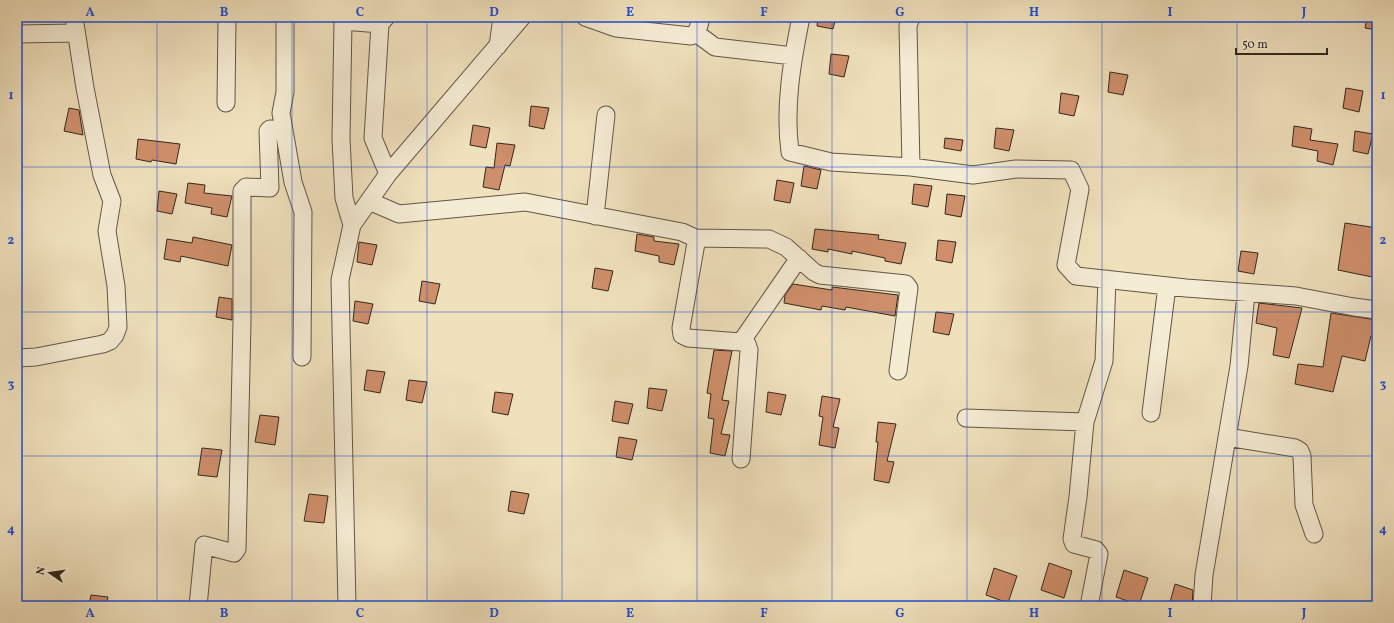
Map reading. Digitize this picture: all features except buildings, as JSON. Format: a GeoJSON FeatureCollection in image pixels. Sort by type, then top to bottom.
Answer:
{"type":"FeatureCollection","features":[{"type":"Feature","properties":{"kind":"street"},"geometry":{"type":"LineString","coordinates":[[226,103],[227,17]]}},
{"type":"Feature","properties":{"kind":"street"},"geometry":{"type":"LineString","coordinates":[[285,17],[285,92],[281,113],[293,182],[303,212],[302,357]]}},
{"type":"Feature","properties":{"kind":"street"},"geometry":{"type":"LineString","coordinates":[[498,46],[502,17]]}},
{"type":"Feature","properties":{"kind":"street"},"geometry":{"type":"LineString","coordinates":[[347,606],[340,280],[352,225],[388,174],[522,17]]}},
{"type":"Feature","properties":{"kind":"street"},"geometry":{"type":"LineString","coordinates":[[584,17],[616,28],[691,36],[696,33],[701,17]]}},
{"type":"Feature","properties":{"kind":"street"},"geometry":{"type":"LineString","coordinates":[[801,17],[793,56],[787,132],[790,152],[831,162],[910,167],[973,175],[1016,169],[1071,170],[1080,189],[1066,265],[1076,276],[1167,286],[1303,297],[1377,310]]}},
{"type":"Feature","properties":{"kind":"street"},"geometry":{"type":"LineString","coordinates":[[910,167],[908,26],[911,17]]}},
{"type":"Feature","properties":{"kind":"street"},"geometry":{"type":"LineString","coordinates":[[352,225],[344,198],[341,139],[342,19],[383,20],[373,138],[388,174]]}},
{"type":"Feature","properties":{"kind":"street"},"geometry":{"type":"LineString","coordinates":[[17,34],[75,25],[102,175],[112,201],[107,231],[117,298],[118,327],[115,335],[110,341],[103,344],[36,357],[17,358]]}},
{"type":"Feature","properties":{"kind":"street"},"geometry":{"type":"LineString","coordinates":[[696,33],[715,47],[793,56]]}},
{"type":"Feature","properties":{"kind":"street"},"geometry":{"type":"LineString","coordinates":[[595,216],[606,115]]}},
{"type":"Feature","properties":{"kind":"street"},"geometry":{"type":"LineString","coordinates":[[198,606],[204,545],[234,553],[237,549],[242,321],[242,191],[246,187],[270,188],[268,131],[270,129],[284,130]]}},
{"type":"Feature","properties":{"kind":"street"},"geometry":{"type":"LineString","coordinates":[[369,201],[398,214],[525,202],[682,232],[695,238],[769,240],[778,242],[814,272],[820,275],[906,284],[909,288],[898,371]]}},
{"type":"Feature","properties":{"kind":"street"},"geometry":{"type":"LineString","coordinates":[[695,238],[681,328],[682,335],[688,338],[741,342],[746,344],[749,350],[741,459]]}},
{"type":"Feature","properties":{"kind":"street"},"geometry":{"type":"LineString","coordinates":[[741,342],[798,258]]}},
{"type":"Feature","properties":{"kind":"street"},"geometry":{"type":"LineString","coordinates":[[1089,606],[1099,554],[1096,550],[1074,544],[1072,540],[1078,497],[1085,422],[1104,361],[1107,279]]}},
{"type":"Feature","properties":{"kind":"street"},"geometry":{"type":"LineString","coordinates":[[1151,413],[1167,286]]}},
{"type":"Feature","properties":{"kind":"street"},"geometry":{"type":"LineString","coordinates":[[1202,606],[1204,575],[1240,366],[1246,293]]}},
{"type":"Feature","properties":{"kind":"street"},"geometry":{"type":"LineString","coordinates":[[966,418],[1085,422]]}},
{"type":"Feature","properties":{"kind":"street"},"geometry":{"type":"LineString","coordinates":[[1227,437],[1300,450],[1302,456],[1304,505],[1314,534]]}}]}
